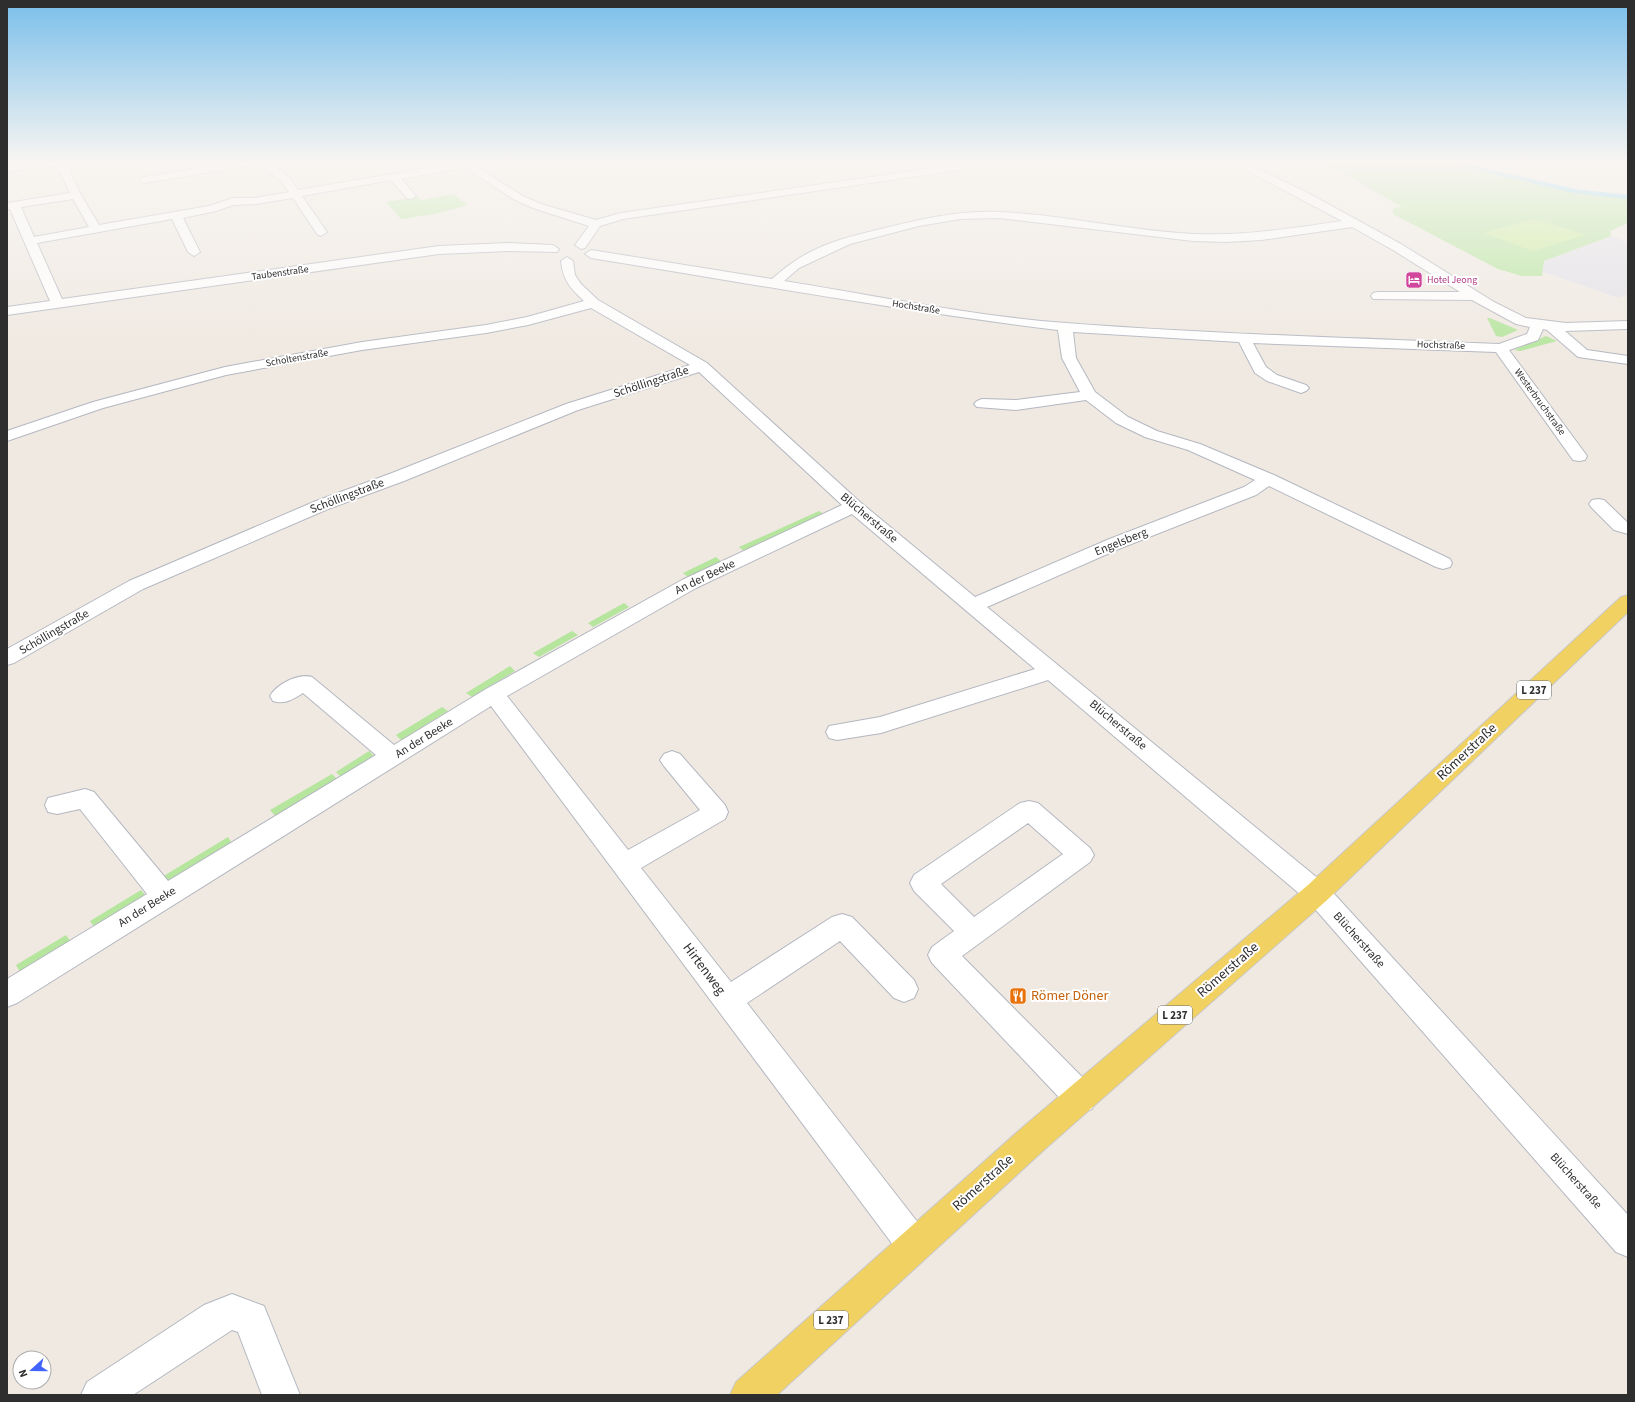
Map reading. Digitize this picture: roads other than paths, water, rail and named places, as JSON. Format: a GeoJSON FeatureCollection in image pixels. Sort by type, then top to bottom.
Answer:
{"type":"FeatureCollection","features":[{"type":"Feature","properties":{"kind":"main road","name":"Römerstraße"},"geometry":{"type":"LineString","coordinates":[[749,1395],[914,1244],[1317,892],[1628,601]]}},
{"type":"Feature","properties":{"kind":"street"},"geometry":{"type":"LineString","coordinates":[[23,228],[58,304]]}},
{"type":"Feature","properties":{"kind":"street"},"geometry":{"type":"LineString","coordinates":[[30,241],[93,228]]}},
{"type":"Feature","properties":{"kind":"street"},"geometry":{"type":"LineString","coordinates":[[183,228],[194,252]]}},
{"type":"Feature","properties":{"kind":"street"},"geometry":{"type":"LineString","coordinates":[[319,228],[321,232]]}},
{"type":"Feature","properties":{"kind":"street"},"geometry":{"type":"LineString","coordinates":[[575,255],[593,228]]}},
{"type":"Feature","properties":{"kind":"street"},"geometry":{"type":"LineString","coordinates":[[774,284],[795,265],[812,255],[846,241],[897,228]]}},
{"type":"Feature","properties":{"kind":"street"},"geometry":{"type":"LineString","coordinates":[[1123,228],[1226,238],[1261,236],[1316,228]]}},
{"type":"Feature","properties":{"kind":"street"},"geometry":{"type":"LineString","coordinates":[[1364,228],[1505,314],[1545,325],[1628,325]]}},
{"type":"Feature","properties":{"kind":"street","name":"Taubenstraße"},"geometry":{"type":"LineString","coordinates":[[7,311],[439,250],[508,247],[575,255]]}},
{"type":"Feature","properties":{"kind":"street","name":"Hochstraße"},"geometry":{"type":"LineString","coordinates":[[575,255],[774,284],[982,317],[1065,327],[1244,338],[1500,348],[1533,337],[1545,325]]}},
{"type":"Feature","properties":{"kind":"street","name":"Blücherstraße"},"geometry":{"type":"LineString","coordinates":[[575,255],[569,275],[576,286],[593,303],[702,366],[854,506],[1317,892],[1628,1240]]}},
{"type":"Feature","properties":{"kind":"street"},"geometry":{"type":"LineString","coordinates":[[1378,296],[1475,296]]}},
{"type":"Feature","properties":{"kind":"street","name":"Scholtenstraße"},"geometry":{"type":"LineString","coordinates":[[7,436],[98,405],[225,372],[362,346],[507,325],[593,303]]}},
{"type":"Feature","properties":{"kind":"street"},"geometry":{"type":"LineString","coordinates":[[1545,325],[1583,354],[1628,360]]}},
{"type":"Feature","properties":{"kind":"street"},"geometry":{"type":"LineString","coordinates":[[1065,327],[1069,358],[1089,395],[1122,420],[1151,434],[1194,447],[1268,479],[1443,562]]}},
{"type":"Feature","properties":{"kind":"street"},"geometry":{"type":"LineString","coordinates":[[1244,338],[1260,370],[1272,378],[1300,388]]}},
{"type":"Feature","properties":{"kind":"street","name":"Westerbruchstraße"},"geometry":{"type":"LineString","coordinates":[[1500,348],[1579,456]]}},
{"type":"Feature","properties":{"kind":"street","name":"Schöllingstraße"},"geometry":{"type":"LineString","coordinates":[[7,658],[136,585],[322,505],[398,477],[572,407],[702,366]]}},
{"type":"Feature","properties":{"kind":"street"},"geometry":{"type":"LineString","coordinates":[[982,404],[1016,405],[1089,395]]}},
{"type":"Feature","properties":{"kind":"street","name":"Engelsberg"},"geometry":{"type":"LineString","coordinates":[[974,605],[1114,544],[1250,491],[1268,479]]}},
{"type":"Feature","properties":{"kind":"street"},"geometry":{"type":"LineString","coordinates":[[1598,504],[1620,526],[1628,529]]}},
{"type":"Feature","properties":{"kind":"street","name":"An der Beeke"},"geometry":{"type":"LineString","coordinates":[[7,994],[494,694],[689,584],[854,506]]}},
{"type":"Feature","properties":{"kind":"street"},"geometry":{"type":"LineString","coordinates":[[837,732],[881,725],[1053,671]]}},
{"type":"Feature","properties":{"kind":"street"},"geometry":{"type":"LineString","coordinates":[[280,696],[304,682],[393,756]]}},
{"type":"Feature","properties":{"kind":"street","name":"Hirtenweg"},"geometry":{"type":"LineString","coordinates":[[494,694],[914,1244]]}},
{"type":"Feature","properties":{"kind":"street"},"geometry":{"type":"LineString","coordinates":[[624,865],[716,812],[672,760]]}},
{"type":"Feature","properties":{"kind":"street"},"geometry":{"type":"LineString","coordinates":[[57,805],[85,798],[165,897]]}},
{"type":"Feature","properties":{"kind":"street"},"geometry":{"type":"LineString","coordinates":[[973,932],[924,883],[1029,810],[1081,855],[942,955],[1081,1098]]}},
{"type":"Feature","properties":{"kind":"street"},"geometry":{"type":"LineString","coordinates":[[727,1000],[842,925],[904,989]]}},
{"type":"Feature","properties":{"kind":"street"},"geometry":{"type":"LineString","coordinates":[[100,1395],[217,1318],[232,1312],[251,1319],[281,1395]]}},
{"type":"Feature","properties":{"kind":"place","name":"Hotel Jeong"},"geometry":{"type":"Point","coordinates":[1414,280]}},
{"type":"Feature","properties":{"kind":"place","name":"Römer Döner"},"geometry":{"type":"Point","coordinates":[1018,996]}}]}
